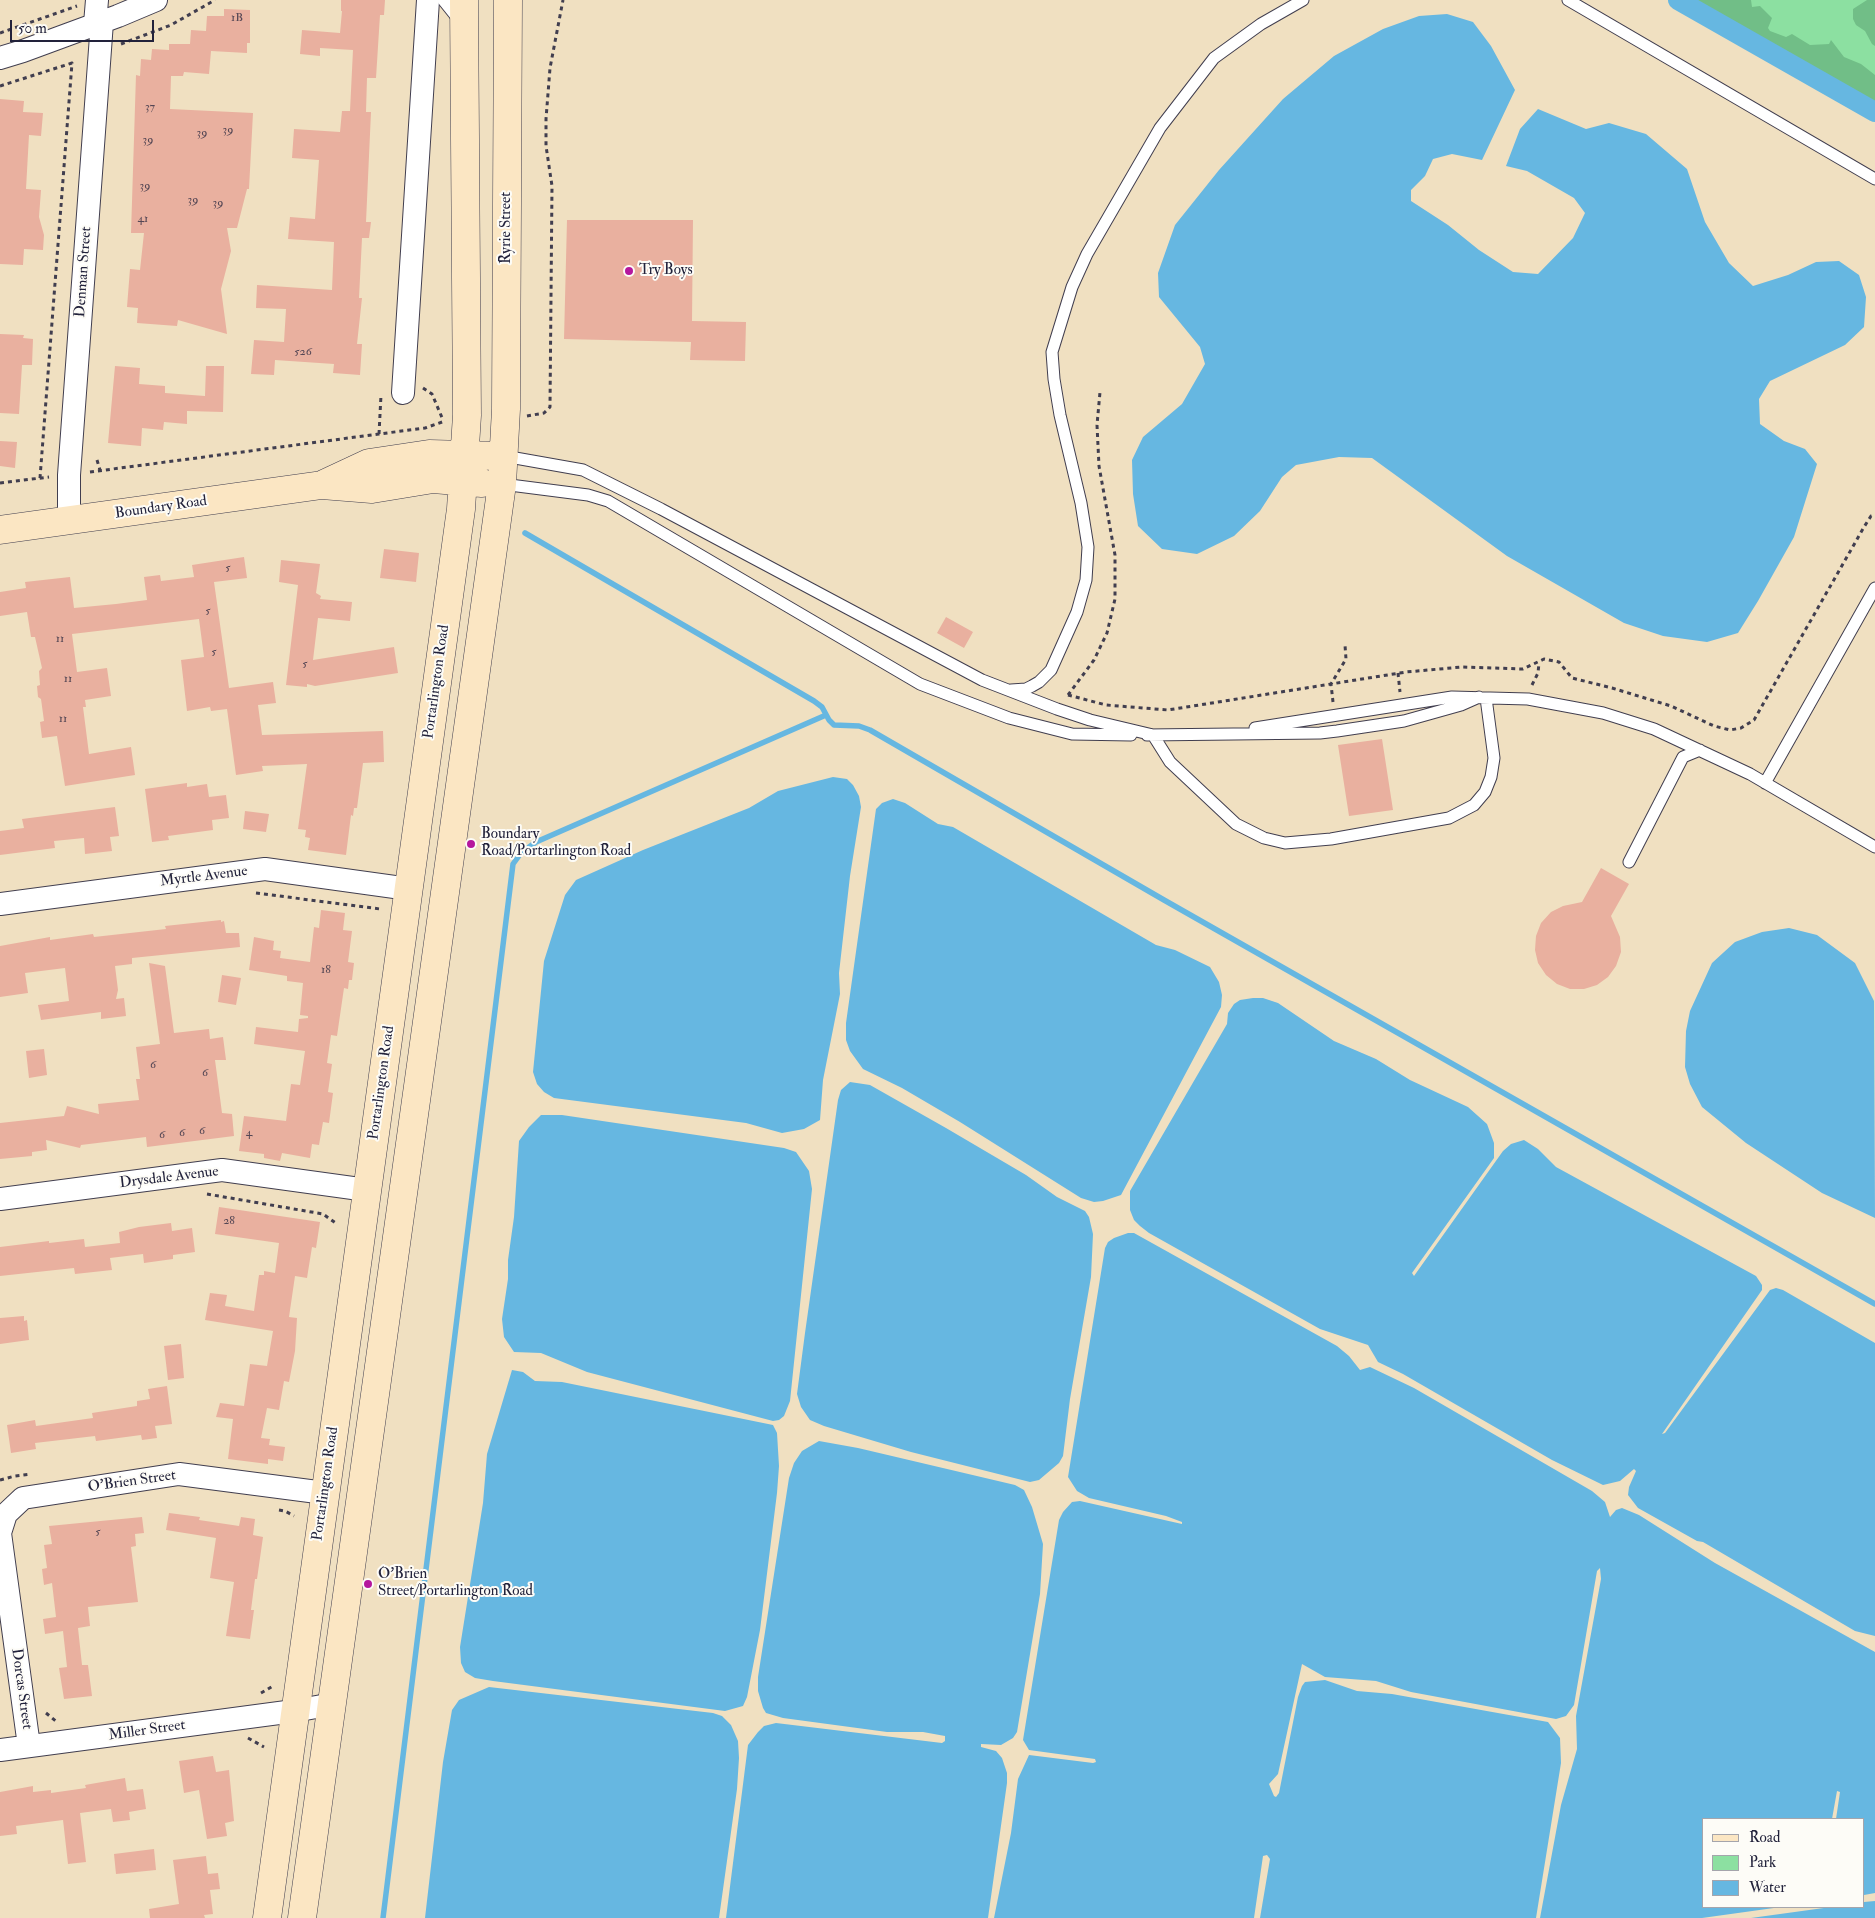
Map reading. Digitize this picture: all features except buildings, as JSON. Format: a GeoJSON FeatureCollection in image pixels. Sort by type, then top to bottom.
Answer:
{"type":"FeatureCollection","features":[{"type":"Feature","properties":{"kind":"main road"},"geometry":{"type":"LineString","coordinates":[[464,0],[468,415],[465,454]]}},
{"type":"Feature","properties":{"kind":"main road","name":"Ryrie Street"},"geometry":{"type":"LineString","coordinates":[[504,456],[506,410],[508,0]]}},
{"type":"Feature","properties":{"kind":"main road","name":"Boundary Road"},"geometry":{"type":"LineString","coordinates":[[322,484],[369,462],[429,454],[504,456]]}},
{"type":"Feature","properties":{"kind":"main road","name":"Portarlington Road"},"geometry":{"type":"LineString","coordinates":[[267,1918],[294,1711],[462,509],[465,454]]}},
{"type":"Feature","properties":{"kind":"main road"},"geometry":{"type":"LineString","coordinates":[[302,1918],[502,484],[504,456]]}},
{"type":"Feature","properties":{"kind":"main road","name":"Boundary Road"},"geometry":{"type":"LineString","coordinates":[[0,530],[322,484],[372,488],[433,479],[502,484]]}},
{"type":"Feature","properties":{"kind":"street","name":"Denman Street"},"geometry":{"type":"LineString","coordinates":[[69,521],[69,475],[109,16],[97,0]]}},
{"type":"Feature","properties":{"kind":"street"},"geometry":{"type":"LineString","coordinates":[[0,58],[156,0]]}},
{"type":"Feature","properties":{"kind":"street"},"geometry":{"type":"LineString","coordinates":[[404,384],[428,0]]}},
{"type":"Feature","properties":{"kind":"street","name":"Myrtle Avenue"},"geometry":{"type":"LineString","coordinates":[[0,904],[265,869],[408,889]]}},
{"type":"Feature","properties":{"kind":"street","name":"Drysdale Avenue"},"geometry":{"type":"LineString","coordinates":[[0,1199],[222,1170],[367,1190]]}},
{"type":"Feature","properties":{"kind":"street","name":"O'Brien Street"},"geometry":{"type":"LineString","coordinates":[[6,1514],[23,1498],[179,1474],[325,1493]]}},
{"type":"Feature","properties":{"kind":"street","name":"Dorcas Street"},"geometry":{"type":"LineString","coordinates":[[6,1514],[0,1533],[29,1746]]}},
{"type":"Feature","properties":{"kind":"street"},"geometry":{"type":"LineString","coordinates":[[294,1711],[332,1704]]}},
{"type":"Feature","properties":{"kind":"street","name":"Miller Street"},"geometry":{"type":"LineString","coordinates":[[0,1750],[294,1711]]}},
{"type":"Feature","properties":{"kind":"lane"},"geometry":{"type":"LineString","coordinates":[[443,0],[464,28]]}},
{"type":"Feature","properties":{"kind":"lane"},"geometry":{"type":"LineString","coordinates":[[1009,690],[1026,689],[1040,682],[1051,670],[1077,612],[1086,580],[1088,546],[1081,503],[1060,415],[1052,352],[1072,287],[1087,254],[1160,128],[1214,58],[1261,24],[1303,0]]}},
{"type":"Feature","properties":{"kind":"lane"},"geometry":{"type":"LineString","coordinates":[[1568,0],[1875,179]]}},
{"type":"Feature","properties":{"kind":"lane"},"geometry":{"type":"LineString","coordinates":[[504,456],[583,470],[661,509],[982,680],[1090,720],[1153,735],[1170,762],[1236,824],[1264,838],[1285,844],[1331,839],[1449,818],[1462,813],[1474,805],[1485,792],[1491,777],[1494,758],[1482,698]]}},
{"type":"Feature","properties":{"kind":"lane"},"geometry":{"type":"LineString","coordinates":[[502,484],[588,495],[608,501],[920,684],[1009,718],[1072,734],[1320,733],[1404,721],[1482,698]]}},
{"type":"Feature","properties":{"kind":"lane"},"geometry":{"type":"LineString","coordinates":[[1765,783],[1875,588]]}},
{"type":"Feature","properties":{"kind":"lane"},"geometry":{"type":"LineString","coordinates":[[1215,734],[1452,697],[1528,699],[1603,713],[1654,729],[1765,783],[1875,847]]}},
{"type":"Feature","properties":{"kind":"lane"},"geometry":{"type":"LineString","coordinates":[[1629,862],[1683,756],[1700,750]]}},
{"type":"Feature","properties":{"kind":"path"},"geometry":{"type":"LineString","coordinates":[[125,42],[171,25],[215,0]]}},
{"type":"Feature","properties":{"kind":"path"},"geometry":{"type":"LineString","coordinates":[[523,416],[544,413],[550,406],[552,186],[546,146],[546,119],[550,68],[563,0]]}},
{"type":"Feature","properties":{"kind":"path"},"geometry":{"type":"LineString","coordinates":[[0,33],[74,8]]}},
{"type":"Feature","properties":{"kind":"path"},"geometry":{"type":"LineString","coordinates":[[0,86],[72,63],[40,478]]}},
{"type":"Feature","properties":{"kind":"path"},"geometry":{"type":"LineString","coordinates":[[404,384],[432,394],[444,422]]}},
{"type":"Feature","properties":{"kind":"path"},"geometry":{"type":"LineString","coordinates":[[85,472],[425,428],[449,420]]}},
{"type":"Feature","properties":{"kind":"path"},"geometry":{"type":"LineString","coordinates":[[97,460],[100,470]]}},
{"type":"Feature","properties":{"kind":"path"},"geometry":{"type":"LineString","coordinates":[[0,483],[54,477]]}},
{"type":"Feature","properties":{"kind":"path"},"geometry":{"type":"LineString","coordinates":[[1032,686],[1106,705],[1168,710],[1406,672],[1462,667],[1523,669],[1544,659],[1559,662],[1572,678],[1671,706],[1714,726],[1730,730],[1741,728],[1754,720],[1864,527],[1871,516],[1875,515]]}},
{"type":"Feature","properties":{"kind":"path"},"geometry":{"type":"LineString","coordinates":[[1334,714],[1331,684],[1346,660],[1345,645]]}},
{"type":"Feature","properties":{"kind":"path"},"geometry":{"type":"LineString","coordinates":[[248,894],[257,893],[380,909]]}},
{"type":"Feature","properties":{"kind":"path"},"geometry":{"type":"LineString","coordinates":[[206,1194],[324,1214],[336,1224]]}},
{"type":"Feature","properties":{"kind":"path"},"geometry":{"type":"LineString","coordinates":[[276,1509],[294,1516]]}},
{"type":"Feature","properties":{"kind":"path"},"geometry":{"type":"LineString","coordinates":[[258,1695],[273,1686]]}},
{"type":"Feature","properties":{"kind":"path"},"geometry":{"type":"LineString","coordinates":[[40,1707],[56,1722],[66,1721]]}},
{"type":"Feature","properties":{"kind":"green space"},"geometry":{"type":"Polygon","coordinates":[[[1692,0],[1875,0],[1875,104],[1799,61],[1692,0]]]}},
{"type":"Feature","properties":{"kind":"green space"},"geometry":{"type":"Polygon","coordinates":[[[1692,0],[1751,0],[1752,7],[1760,6],[1772,18],[1768,28],[1770,31],[1786,37],[1792,34],[1810,45],[1829,44],[1831,40],[1844,57],[1861,64],[1875,75],[1875,104],[1692,0]]]}},
{"type":"Feature","properties":{"kind":"green space"},"geometry":{"type":"Polygon","coordinates":[[[1867,0],[1875,0],[1875,46],[1865,31],[1856,25],[1853,19],[1853,9],[1867,0]]]}},
{"type":"Feature","properties":{"kind":"water"},"geometry":{"type":"Polygon","coordinates":[[[1447,14],[1473,22],[1491,46],[1515,90],[1482,160],[1452,154],[1433,159],[1425,176],[1411,190],[1411,201],[1513,272],[1538,274],[1573,238],[1585,213],[1574,198],[1527,171],[1506,166],[1520,129],[1538,109],[1586,129],[1609,123],[1646,134],[1687,169],[1705,222],[1729,263],[1753,286],[1788,275],[1816,262],[1839,261],[1859,275],[1866,297],[1864,327],[1845,345],[1770,381],[1759,399],[1760,424],[1784,441],[1805,449],[1817,464],[1794,537],[1738,633],[1707,642],[1663,636],[1624,623],[1507,556],[1372,458],[1339,457],[1296,465],[1282,477],[1260,511],[1234,536],[1197,554],[1162,549],[1138,526],[1133,494],[1132,460],[1143,437],[1182,404],[1205,364],[1200,347],[1159,297],[1158,273],[1175,225],[1219,170],[1283,99],[1334,56],[1383,29],[1419,16],[1447,14]]]}},
{"type":"Feature","properties":{"kind":"water"},"geometry":{"type":"Polygon","coordinates":[[[833,777],[847,779],[853,785],[859,796],[861,807],[850,876],[839,973],[840,994],[823,1080],[820,1120],[804,1129],[782,1133],[746,1123],[554,1098],[544,1092],[537,1084],[533,1072],[544,961],[565,895],[576,880],[643,850],[749,808],[778,791],[833,777]]]}},
{"type":"Feature","properties":{"kind":"water"},"geometry":{"type":"Polygon","coordinates":[[[893,799],[905,803],[938,824],[953,827],[1156,945],[1175,950],[1210,967],[1219,982],[1222,995],[1221,1007],[1121,1195],[1094,1202],[1081,1198],[960,1122],[902,1088],[863,1069],[850,1051],[846,1040],[846,1023],[876,809],[882,803],[893,799]]]}},
{"type":"Feature","properties":{"kind":"water"},"geometry":{"type":"Polygon","coordinates":[[[1789,928],[1817,935],[1855,963],[1874,1001],[1875,1218],[1822,1193],[1746,1143],[1702,1107],[1690,1084],[1685,1067],[1686,1031],[1690,1011],[1712,963],[1735,942],[1762,932],[1789,928]]]}},
{"type":"Feature","properties":{"kind":"water"},"geometry":{"type":"Polygon","coordinates":[[[1263,998],[1278,1003],[1334,1041],[1376,1059],[1410,1080],[1468,1107],[1487,1124],[1494,1143],[1494,1158],[1412,1273],[1414,1276],[1503,1151],[1511,1144],[1524,1140],[1538,1149],[1556,1167],[1756,1276],[1762,1285],[1762,1290],[1662,1434],[1665,1433],[1770,1290],[1776,1288],[1783,1290],[1875,1343],[1875,1636],[1855,1631],[1703,1542],[1697,1541],[1638,1508],[1628,1495],[1629,1487],[1636,1471],[1634,1469],[1620,1481],[1603,1485],[1552,1460],[1403,1374],[1378,1362],[1368,1345],[1320,1329],[1149,1233],[1134,1220],[1130,1210],[1130,1191],[1227,1024],[1228,1013],[1234,1004],[1240,1000],[1263,998]]]}},
{"type":"Feature","properties":{"kind":"water"},"geometry":{"type":"Polygon","coordinates":[[[850,1082],[870,1085],[1026,1175],[1057,1197],[1085,1211],[1089,1217],[1093,1234],[1091,1277],[1070,1399],[1063,1456],[1059,1463],[1039,1480],[1030,1482],[911,1452],[824,1426],[810,1420],[801,1407],[797,1394],[838,1100],[841,1090],[850,1082]]]}},
{"type":"Feature","properties":{"kind":"water"},"geometry":{"type":"Polygon","coordinates":[[[541,1115],[562,1115],[784,1148],[796,1152],[809,1171],[812,1189],[790,1401],[784,1416],[779,1420],[773,1421],[587,1372],[541,1353],[514,1352],[504,1337],[502,1319],[514,1217],[519,1141],[541,1115]]]}},
{"type":"Feature","properties":{"kind":"water"},"geometry":{"type":"Polygon","coordinates":[[[1134,1233],[1337,1346],[1349,1356],[1360,1370],[1370,1367],[1414,1388],[1592,1491],[1605,1502],[1610,1517],[1616,1510],[1622,1508],[1639,1515],[1715,1563],[1875,1652],[1875,1893],[1865,1895],[1865,1818],[1836,1818],[1840,1792],[1837,1791],[1832,1818],[1702,1818],[1702,1908],[1774,1908],[1702,1918],[1540,1918],[1561,1805],[1577,1749],[1576,1716],[1601,1579],[1600,1568],[1597,1571],[1574,1705],[1566,1716],[1556,1719],[1411,1692],[1376,1681],[1325,1677],[1302,1664],[1278,1774],[1269,1784],[1276,1797],[1279,1793],[1298,1697],[1305,1682],[1325,1680],[1357,1691],[1392,1694],[1548,1722],[1560,1738],[1561,1763],[1536,1918],[1260,1918],[1270,1859],[1267,1855],[1263,1856],[1254,1918],[994,1918],[1011,1833],[1018,1779],[1029,1755],[1096,1762],[1095,1759],[1029,1750],[1023,1740],[1059,1520],[1072,1502],[1080,1501],[1182,1524],[1182,1522],[1166,1516],[1089,1498],[1077,1491],[1068,1477],[1105,1248],[1108,1242],[1114,1238],[1134,1233]]]}},
{"type":"Feature","properties":{"kind":"water"},"geometry":{"type":"Polygon","coordinates":[[[512,1370],[523,1372],[535,1381],[562,1382],[773,1425],[777,1433],[779,1466],[777,1493],[760,1630],[747,1697],[743,1706],[725,1711],[493,1681],[475,1678],[465,1672],[461,1663],[460,1647],[483,1503],[487,1454],[512,1370]]]}},
{"type":"Feature","properties":{"kind":"water"},"geometry":{"type":"Polygon","coordinates":[[[819,1441],[858,1448],[1015,1485],[1024,1490],[1032,1507],[1043,1544],[1040,1594],[1017,1732],[1013,1738],[1001,1745],[981,1744],[981,1747],[996,1751],[1002,1758],[1007,1773],[988,1918],[726,1918],[748,1745],[764,1726],[776,1723],[942,1743],[945,1741],[945,1736],[923,1732],[887,1732],[783,1718],[766,1713],[763,1708],[758,1691],[758,1677],[789,1478],[794,1463],[802,1451],[819,1441]]]}},
{"type":"Feature","properties":{"kind":"water"},"geometry":{"type":"Polygon","coordinates":[[[489,1687],[713,1713],[722,1716],[731,1725],[738,1741],[739,1758],[737,1789],[719,1918],[425,1918],[443,1762],[452,1710],[459,1700],[489,1687]]]}},
{"type":"Feature","properties":{"kind":"water"},"geometry":{"type":"Polygon","coordinates":[[[1875,1901],[1875,1918],[1751,1918],[1824,1908],[1865,1908],[1865,1902],[1875,1901]]]}},
{"type":"Feature","properties":{"kind":"waterway"},"geometry":{"type":"LineString","coordinates":[[1678,0],[1875,112]]}},
{"type":"Feature","properties":{"kind":"waterway"},"geometry":{"type":"LineString","coordinates":[[525,533],[814,701],[822,707],[834,725],[859,726],[870,730],[1164,900],[1875,1304]]}},
{"type":"Feature","properties":{"kind":"waterway"},"geometry":{"type":"LineString","coordinates":[[383,1918],[513,864],[521,853],[536,842],[826,715]]}},
{"type":"Feature","properties":{"kind":"place","name":"Try Boys"},"geometry":{"type":"Point","coordinates":[629,271]}},
{"type":"Feature","properties":{"kind":"place","name":"Boundary Road/Portarlington Road"},"geometry":{"type":"Point","coordinates":[471,844]}},
{"type":"Feature","properties":{"kind":"place","name":"O'Brien Street/Portarlington Road"},"geometry":{"type":"Point","coordinates":[368,1584]}}]}
